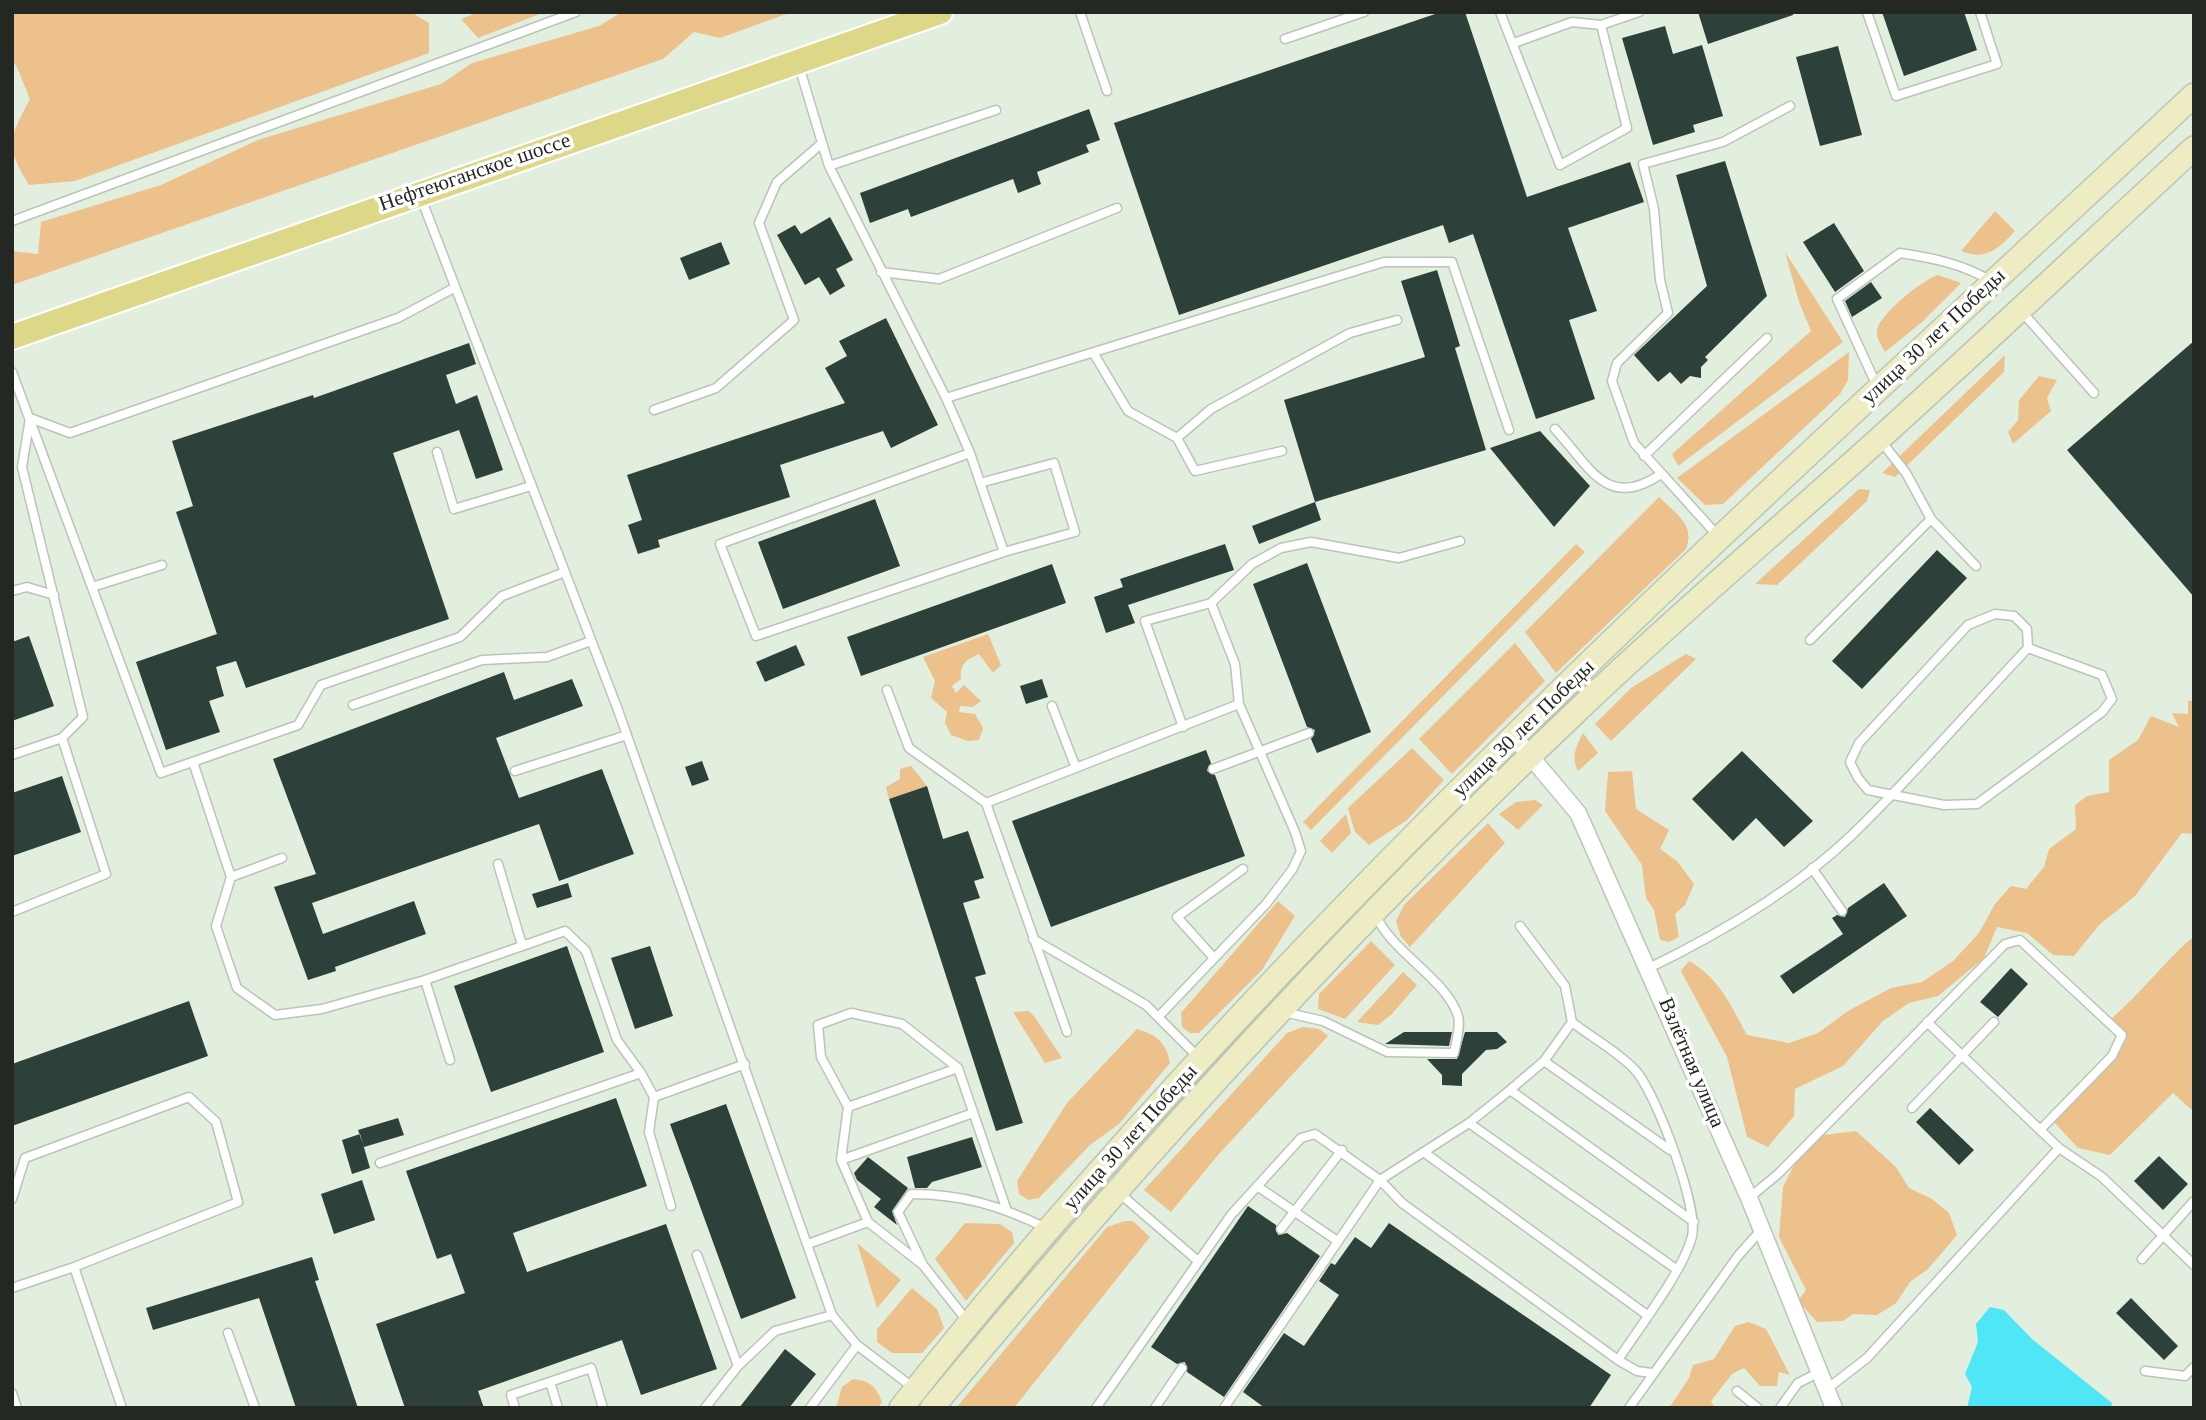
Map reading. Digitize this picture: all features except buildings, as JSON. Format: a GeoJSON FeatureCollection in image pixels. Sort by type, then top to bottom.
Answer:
{"type":"FeatureCollection","features":[{"type":"Feature","properties":{"kind":"main road","name":"Нефтеюганское шоссе"},"geometry":{"type":"LineString","coordinates":[[12,337],[419,192],[940,12]]}},
{"type":"Feature","properties":{"kind":"main road","name":"улица 30 лет Победы"},"geometry":{"type":"LineString","coordinates":[[901,1408],[1048,1229],[1201,1060],[1515,738],[1878,388],[2194,95]]}},
{"type":"Feature","properties":{"kind":"main road","name":"улица 30 лет Победы"},"geometry":{"type":"LineString","coordinates":[[932,1408],[1116,1191],[1374,913],[1532,755],[1663,631],[1879,439],[2194,148]]}},
{"type":"Feature","properties":{"kind":"street","name":"Взлётная улица"},"geometry":{"type":"LineString","coordinates":[[1515,738],[1578,813],[1749,1198],[1834,1408]]}},
{"type":"Feature","properties":{"kind":"lane"},"geometry":{"type":"LineString","coordinates":[[12,221],[576,12]]}},
{"type":"Feature","properties":{"kind":"lane"},"geometry":{"type":"LineString","coordinates":[[1080,12],[1107,91]]}},
{"type":"Feature","properties":{"kind":"lane"},"geometry":{"type":"LineString","coordinates":[[1286,39],[1364,12]]}},
{"type":"Feature","properties":{"kind":"lane"},"geometry":{"type":"LineString","coordinates":[[1500,12],[1560,165],[1627,128],[1601,25]]}},
{"type":"Feature","properties":{"kind":"lane"},"geometry":{"type":"LineString","coordinates":[[1514,43],[1572,22],[1601,25],[1639,12]]}},
{"type":"Feature","properties":{"kind":"lane"},"geometry":{"type":"LineString","coordinates":[[1867,12],[1896,96],[1997,64],[1980,12]]}},
{"type":"Feature","properties":{"kind":"lane"},"geometry":{"type":"LineString","coordinates":[[798,62],[829,166],[946,398],[970,453],[1003,552]]}},
{"type":"Feature","properties":{"kind":"lane"},"geometry":{"type":"LineString","coordinates":[[1720,538],[1634,443],[1612,381],[1617,363],[1668,313],[1660,280],[1654,209],[1643,164],[1723,142],[1790,106]]}},
{"type":"Feature","properties":{"kind":"lane"},"geometry":{"type":"LineString","coordinates":[[829,166],[996,110]]}},
{"type":"Feature","properties":{"kind":"lane"},"geometry":{"type":"LineString","coordinates":[[654,410],[716,388],[794,320],[759,223],[777,182],[821,144]]}},
{"type":"Feature","properties":{"kind":"lane"},"geometry":{"type":"LineString","coordinates":[[419,192],[627,736],[832,1315],[857,1345],[915,1389]]}},
{"type":"Feature","properties":{"kind":"lane"},"geometry":{"type":"LineString","coordinates":[[881,272],[939,279],[1117,208]]}},
{"type":"Feature","properties":{"kind":"lane"},"geometry":{"type":"LineString","coordinates":[[1878,388],[1837,299],[1900,253],[1938,259],[1974,271],[1994,282]]}},
{"type":"Feature","properties":{"kind":"lane"},"geometry":{"type":"LineString","coordinates":[[946,398],[1384,262],[1452,262],[1509,430]]}},
{"type":"Feature","properties":{"kind":"lane"},"geometry":{"type":"LineString","coordinates":[[30,418],[70,433],[398,318],[454,288]]}},
{"type":"Feature","properties":{"kind":"lane"},"geometry":{"type":"LineString","coordinates":[[2020,309],[2094,393]]}},
{"type":"Feature","properties":{"kind":"lane"},"geometry":{"type":"LineString","coordinates":[[1177,438],[1210,409],[1350,333],[1397,320]]}},
{"type":"Feature","properties":{"kind":"lane"},"geometry":{"type":"LineString","coordinates":[[1644,456],[1767,338]]}},
{"type":"Feature","properties":{"kind":"lane"},"geometry":{"type":"LineString","coordinates":[[1094,354],[1128,411],[1177,438],[1195,471],[1282,451]]}},
{"type":"Feature","properties":{"kind":"lane"},"geometry":{"type":"LineString","coordinates":[[12,372],[161,773],[298,725],[321,685],[460,636],[502,596],[565,572]]}},
{"type":"Feature","properties":{"kind":"lane"},"geometry":{"type":"LineString","coordinates":[[12,755],[62,738],[83,717],[22,467],[30,418]]}},
{"type":"Feature","properties":{"kind":"lane"},"geometry":{"type":"LineString","coordinates":[[1555,429],[1608,486],[1624,490],[1641,488],[1661,474]]}},
{"type":"Feature","properties":{"kind":"lane"},"geometry":{"type":"LineString","coordinates":[[1879,439],[1906,473],[1931,519],[1976,566]]}},
{"type":"Feature","properties":{"kind":"lane"},"geometry":{"type":"LineString","coordinates":[[437,452],[454,509],[531,486]]}},
{"type":"Feature","properties":{"kind":"lane"},"geometry":{"type":"LineString","coordinates":[[970,453],[720,544],[756,636],[1003,552],[1075,532],[1054,463],[980,483]]}},
{"type":"Feature","properties":{"kind":"lane"},"geometry":{"type":"LineString","coordinates":[[1810,640],[1931,519]]}},
{"type":"Feature","properties":{"kind":"lane"},"geometry":{"type":"LineString","coordinates":[[1183,727],[1145,621],[1211,603],[1252,564],[1281,548],[1311,542],[1399,558],[1460,541]]}},
{"type":"Feature","properties":{"kind":"lane"},"geometry":{"type":"LineString","coordinates":[[93,587],[162,565]]}},
{"type":"Feature","properties":{"kind":"lane"},"geometry":{"type":"LineString","coordinates":[[12,591],[27,587],[54,595]]}},
{"type":"Feature","properties":{"kind":"lane"},"geometry":{"type":"LineString","coordinates":[[1160,1015],[1266,904],[1293,870],[1301,851],[1239,705],[1235,664],[1211,603]]}},
{"type":"Feature","properties":{"kind":"lane"},"geometry":{"type":"LineString","coordinates":[[1649,968],[1687,950],[1758,907],[1853,834],[1890,793],[2028,648],[2027,629],[2014,616],[1995,614],[1968,625],[1859,743],[1850,762],[1868,790],[1890,793],[1944,805],[1976,804],[2102,712],[2112,699],[2102,675],[2028,648]]}},
{"type":"Feature","properties":{"kind":"lane"},"geometry":{"type":"LineString","coordinates":[[353,705],[482,660],[547,657],[592,641]]}},
{"type":"Feature","properties":{"kind":"lane"},"geometry":{"type":"LineString","coordinates":[[887,690],[909,748],[986,803],[1066,1032]]}},
{"type":"Feature","properties":{"kind":"lane"},"geometry":{"type":"LineString","coordinates":[[986,803],[1239,705]]}},
{"type":"Feature","properties":{"kind":"lane"},"geometry":{"type":"LineString","coordinates":[[1052,706],[1076,768]]}},
{"type":"Feature","properties":{"kind":"lane"},"geometry":{"type":"LineString","coordinates":[[1213,769],[1309,733]]}},
{"type":"Feature","properties":{"kind":"lane"},"geometry":{"type":"LineString","coordinates":[[515,771],[627,736]]}},
{"type":"Feature","properties":{"kind":"lane"},"geometry":{"type":"LineString","coordinates":[[12,912],[106,874],[62,738]]}},
{"type":"Feature","properties":{"kind":"lane"},"geometry":{"type":"LineString","coordinates":[[193,762],[231,877],[216,926],[237,988],[275,1015],[322,1009],[425,980],[565,931],[586,951],[617,1040],[641,1073],[654,1097],[649,1132],[671,1206]]}},
{"type":"Feature","properties":{"kind":"lane"},"geometry":{"type":"LineString","coordinates":[[231,877],[282,858]]}},
{"type":"Feature","properties":{"kind":"lane"},"geometry":{"type":"LineString","coordinates":[[498,864],[522,945]]}},
{"type":"Feature","properties":{"kind":"lane"},"geometry":{"type":"LineString","coordinates":[[1812,868],[1842,911]]}},
{"type":"Feature","properties":{"kind":"lane"},"geometry":{"type":"LineString","coordinates":[[1213,957],[1177,918],[1243,869]]}},
{"type":"Feature","properties":{"kind":"lane"},"geometry":{"type":"LineString","coordinates":[[1281,1012],[1323,1021],[1387,1052],[1454,1054],[1459,1017],[1444,994],[1384,934],[1374,913]]}},
{"type":"Feature","properties":{"kind":"lane"},"geometry":{"type":"LineString","coordinates":[[1520,926],[1565,986],[1572,1022],[1636,1071],[1687,1185],[1695,1222],[1692,1239],[1618,1360]]}},
{"type":"Feature","properties":{"kind":"lane"},"geometry":{"type":"LineString","coordinates":[[1033,939],[1132,995],[1160,1015],[1201,1060]]}},
{"type":"Feature","properties":{"kind":"lane"},"geometry":{"type":"LineString","coordinates":[[1749,1198],[1778,1174],[2005,944],[2020,940],[2122,1035],[2112,1056],[2040,1130]]}},
{"type":"Feature","properties":{"kind":"lane"},"geometry":{"type":"LineString","coordinates":[[425,980],[450,1060]]}},
{"type":"Feature","properties":{"kind":"lane"},"geometry":{"type":"LineString","coordinates":[[923,1265],[868,1222],[841,1160],[848,1107],[821,1057],[818,1025],[851,1013],[902,1024],[958,1068],[1006,1208]]}},
{"type":"Feature","properties":{"kind":"lane"},"geometry":{"type":"LineString","coordinates":[[1224,1408],[1336,1240],[1380,1180],[1469,1123],[1510,1090],[1544,1060],[1572,1022]]}},
{"type":"Feature","properties":{"kind":"lane"},"geometry":{"type":"LineString","coordinates":[[1927,1022],[2059,1148],[2102,1177],[2194,1265]]}},
{"type":"Feature","properties":{"kind":"lane"},"geometry":{"type":"LineString","coordinates":[[1912,1108],[1994,1022]]}},
{"type":"Feature","properties":{"kind":"lane"},"geometry":{"type":"LineString","coordinates":[[1544,1060],[1672,1152]]}},
{"type":"Feature","properties":{"kind":"lane"},"geometry":{"type":"LineString","coordinates":[[654,1097],[745,1065]]}},
{"type":"Feature","properties":{"kind":"lane"},"geometry":{"type":"LineString","coordinates":[[848,1107],[958,1068]]}},
{"type":"Feature","properties":{"kind":"lane"},"geometry":{"type":"LineString","coordinates":[[380,1163],[641,1073]]}},
{"type":"Feature","properties":{"kind":"lane"},"geometry":{"type":"LineString","coordinates":[[1510,1090],[1695,1222]]}},
{"type":"Feature","properties":{"kind":"lane"},"geometry":{"type":"LineString","coordinates":[[12,1199],[25,1158],[189,1097],[216,1122],[238,1202],[74,1267],[12,1288]]}},
{"type":"Feature","properties":{"kind":"lane"},"geometry":{"type":"LineString","coordinates":[[841,1160],[973,1113]]}},
{"type":"Feature","properties":{"kind":"lane"},"geometry":{"type":"LineString","coordinates":[[1469,1123],[1676,1269]]}},
{"type":"Feature","properties":{"kind":"lane"},"geometry":{"type":"LineString","coordinates":[[1096,1408],[1231,1215],[1301,1139],[1315,1134],[1342,1150],[1380,1180],[1402,1203],[1618,1360],[1637,1371],[1652,1373]]}},
{"type":"Feature","properties":{"kind":"lane"},"geometry":{"type":"LineString","coordinates":[[1827,1389],[1867,1358],[2059,1148]]}},
{"type":"Feature","properties":{"kind":"lane"},"geometry":{"type":"LineString","coordinates":[[1281,1229],[1342,1150]]}},
{"type":"Feature","properties":{"kind":"lane"},"geometry":{"type":"LineString","coordinates":[[1425,1153],[1647,1315]]}},
{"type":"Feature","properties":{"kind":"lane"},"geometry":{"type":"LineString","coordinates":[[1257,1186],[1336,1240]]}},
{"type":"Feature","properties":{"kind":"lane"},"geometry":{"type":"LineString","coordinates":[[1116,1191],[1198,1261]]}},
{"type":"Feature","properties":{"kind":"lane"},"geometry":{"type":"LineString","coordinates":[[969,1323],[923,1265],[898,1212],[911,1194],[943,1194],[983,1200],[1048,1229]]}},
{"type":"Feature","properties":{"kind":"lane"},"geometry":{"type":"LineString","coordinates":[[2142,1259],[2194,1201]]}},
{"type":"Feature","properties":{"kind":"lane"},"geometry":{"type":"LineString","coordinates":[[808,1244],[868,1222]]}},
{"type":"Feature","properties":{"kind":"lane"},"geometry":{"type":"LineString","coordinates":[[1629,1408],[1738,1256],[1762,1229]]}},
{"type":"Feature","properties":{"kind":"lane"},"geometry":{"type":"LineString","coordinates":[[697,1255],[738,1366]]}},
{"type":"Feature","properties":{"kind":"lane"},"geometry":{"type":"LineString","coordinates":[[74,1267],[122,1408]]}},
{"type":"Feature","properties":{"kind":"lane"},"geometry":{"type":"LineString","coordinates":[[705,1408],[738,1366],[775,1331],[832,1315]]}},
{"type":"Feature","properties":{"kind":"lane"},"geometry":{"type":"LineString","coordinates":[[228,1333],[255,1408]]}},
{"type":"Feature","properties":{"kind":"lane"},"geometry":{"type":"LineString","coordinates":[[810,1408],[857,1345]]}},
{"type":"Feature","properties":{"kind":"lane"},"geometry":{"type":"LineString","coordinates":[[2145,1371],[2185,1376],[2194,1367]]}},
{"type":"Feature","properties":{"kind":"lane"},"geometry":{"type":"LineString","coordinates":[[515,1408],[511,1395],[591,1368],[603,1408]]}},
{"type":"Feature","properties":{"kind":"lane"},"geometry":{"type":"LineString","coordinates":[[1155,1408],[1182,1368]]}},
{"type":"Feature","properties":{"kind":"lane"},"geometry":{"type":"LineString","coordinates":[[1780,1408],[1798,1383],[1820,1372]]}},
{"type":"Feature","properties":{"kind":"lane"},"geometry":{"type":"LineString","coordinates":[[550,1382],[558,1408]]}},
{"type":"Feature","properties":{"kind":"lane"},"geometry":{"type":"LineString","coordinates":[[1737,1391],[1758,1408]]}},
{"type":"Feature","properties":{"kind":"lane"},"geometry":{"type":"LineString","coordinates":[[12,1393],[17,1408]]}},
{"type":"Feature","properties":{"kind":"shaded area"},"geometry":{"type":"Polygon","coordinates":[[[12,12],[411,12],[429,23],[429,53],[75,181],[29,185],[13,151],[14,133],[30,99],[16,65],[12,63],[12,12]]]}},
{"type":"Feature","properties":{"kind":"shaded area"},"geometry":{"type":"Polygon","coordinates":[[[479,12],[545,12],[478,38],[461,19],[479,12]]]}},
{"type":"Feature","properties":{"kind":"shaded area"},"geometry":{"type":"Polygon","coordinates":[[[622,12],[792,12],[720,38],[694,32],[663,59],[12,285],[12,251],[38,254],[41,222],[161,185],[258,140],[441,84],[472,63],[599,26],[622,12]]]}},
{"type":"Feature","properties":{"kind":"shaded area"},"geometry":{"type":"Polygon","coordinates":[[[1995,211],[2015,231],[1991,252],[1978,255],[1961,251],[1995,211]]]}},
{"type":"Feature","properties":{"kind":"shaded area"},"geometry":{"type":"Polygon","coordinates":[[[1785,252],[1843,342],[1678,466],[1672,454],[1811,331],[1799,302],[1785,252]]]}},
{"type":"Feature","properties":{"kind":"shaded area"},"geometry":{"type":"Polygon","coordinates":[[[1938,275],[1961,283],[1922,322],[1885,352],[1877,336],[1879,324],[1903,298],[1938,275]]]}},
{"type":"Feature","properties":{"kind":"shaded area"},"geometry":{"type":"Polygon","coordinates":[[[1849,352],[1848,380],[1840,394],[1723,504],[1705,505],[1677,478],[1849,352]]]}},
{"type":"Feature","properties":{"kind":"shaded area"},"geometry":{"type":"Polygon","coordinates":[[[2005,355],[2004,372],[1895,477],[1882,473],[2005,355]]]}},
{"type":"Feature","properties":{"kind":"shaded area"},"geometry":{"type":"Polygon","coordinates":[[[2039,376],[2057,380],[2047,398],[2051,411],[2013,444],[2008,432],[2018,420],[2019,400],[2039,376]]]}},
{"type":"Feature","properties":{"kind":"shaded area"},"geometry":{"type":"Polygon","coordinates":[[[1859,489],[1870,490],[1867,501],[1777,585],[1755,584],[1859,489]]]}},
{"type":"Feature","properties":{"kind":"shaded area"},"geometry":{"type":"Polygon","coordinates":[[[1659,497],[1686,526],[1686,549],[1556,673],[1525,632],[1659,497]]]}},
{"type":"Feature","properties":{"kind":"shaded area"},"geometry":{"type":"Polygon","coordinates":[[[1576,544],[1585,552],[1311,830],[1303,822],[1576,544]]]}},
{"type":"Feature","properties":{"kind":"shaded area"},"geometry":{"type":"Polygon","coordinates":[[[988,634],[1001,665],[993,673],[979,654],[965,663],[961,679],[952,686],[956,693],[964,685],[981,701],[973,707],[960,706],[959,712],[975,714],[983,728],[979,740],[968,741],[951,735],[945,723],[947,712],[931,698],[935,681],[923,657],[988,634]]]}},
{"type":"Feature","properties":{"kind":"shaded area"},"geometry":{"type":"Polygon","coordinates":[[[1515,643],[1545,681],[1452,774],[1419,739],[1515,643]]]}},
{"type":"Feature","properties":{"kind":"shaded area"},"geometry":{"type":"Polygon","coordinates":[[[1686,654],[1696,659],[1611,741],[1595,724],[1631,688],[1686,654]]]}},
{"type":"Feature","properties":{"kind":"shaded area"},"geometry":{"type":"Polygon","coordinates":[[[2188,701],[2194,701],[2194,834],[2182,833],[2135,896],[2099,925],[2074,956],[2053,955],[2027,933],[1997,927],[1984,958],[1938,996],[1909,1003],[1883,1021],[1843,1066],[1795,1089],[1794,1116],[1768,1147],[1747,1137],[1727,1057],[1681,971],[1689,961],[1716,984],[1747,1035],[1789,1043],[1818,1033],[1848,1011],[1891,988],[1922,982],[1953,961],[1979,933],[1995,904],[2011,886],[2026,889],[2044,867],[2049,849],[2076,829],[2075,805],[2087,796],[2109,792],[2109,760],[2138,740],[2151,716],[2179,727],[2172,713],[2188,714],[2188,701]]]}},
{"type":"Feature","properties":{"kind":"shaded area"},"geometry":{"type":"Polygon","coordinates":[[[1583,733],[1598,753],[1578,771],[1575,752],[1583,733]]]}},
{"type":"Feature","properties":{"kind":"shaded area"},"geometry":{"type":"Polygon","coordinates":[[[1412,748],[1444,780],[1407,820],[1369,845],[1355,832],[1348,808],[1412,748]]]}},
{"type":"Feature","properties":{"kind":"shaded area"},"geometry":{"type":"Polygon","coordinates":[[[911,766],[927,786],[889,799],[886,787],[900,779],[900,769],[911,766]]]}},
{"type":"Feature","properties":{"kind":"shaded area"},"geometry":{"type":"Polygon","coordinates":[[[1632,771],[1636,809],[1669,830],[1660,849],[1677,861],[1694,884],[1685,905],[1675,914],[1679,937],[1669,942],[1660,940],[1654,910],[1646,898],[1642,865],[1605,811],[1608,772],[1632,771]]]}},
{"type":"Feature","properties":{"kind":"shaded area"},"geometry":{"type":"Polygon","coordinates":[[[1535,800],[1543,805],[1518,830],[1499,814],[1516,802],[1535,800]]]}},
{"type":"Feature","properties":{"kind":"shaded area"},"geometry":{"type":"Polygon","coordinates":[[[1346,814],[1351,833],[1332,853],[1320,841],[1346,814]]]}},
{"type":"Feature","properties":{"kind":"shaded area"},"geometry":{"type":"Polygon","coordinates":[[[1488,823],[1505,843],[1410,947],[1401,937],[1396,921],[1404,905],[1488,823]]]}},
{"type":"Feature","properties":{"kind":"shaded area"},"geometry":{"type":"Polygon","coordinates":[[[1278,901],[1295,916],[1262,970],[1199,1033],[1190,1033],[1182,1027],[1181,1013],[1278,901]]]}},
{"type":"Feature","properties":{"kind":"shaded area"},"geometry":{"type":"Polygon","coordinates":[[[2194,936],[2194,1112],[2173,1093],[2110,1155],[2078,1148],[2053,1121],[2125,1042],[2111,1019],[2194,936]]]}},
{"type":"Feature","properties":{"kind":"shaded area"},"geometry":{"type":"Polygon","coordinates":[[[1371,941],[1395,965],[1345,1019],[1318,1009],[1319,994],[1371,941]]]}},
{"type":"Feature","properties":{"kind":"shaded area"},"geometry":{"type":"Polygon","coordinates":[[[1403,972],[1417,985],[1392,1014],[1378,1025],[1357,1022],[1403,972]]]}},
{"type":"Feature","properties":{"kind":"shaded area"},"geometry":{"type":"Polygon","coordinates":[[[1028,1011],[1062,1058],[1045,1063],[1013,1012],[1028,1011]]]}},
{"type":"Feature","properties":{"kind":"shaded area"},"geometry":{"type":"Polygon","coordinates":[[[1303,1027],[1319,1029],[1328,1036],[1218,1155],[1171,1212],[1144,1190],[1287,1033],[1303,1027]]]}},
{"type":"Feature","properties":{"kind":"shaded area"},"geometry":{"type":"Polygon","coordinates":[[[1137,1029],[1160,1040],[1170,1063],[1119,1124],[1090,1145],[1039,1198],[1028,1200],[1019,1194],[1017,1181],[1067,1103],[1137,1029]]]}},
{"type":"Feature","properties":{"kind":"shaded area"},"geometry":{"type":"Polygon","coordinates":[[[1856,1131],[1896,1167],[1909,1188],[1932,1199],[1949,1213],[1957,1235],[1928,1269],[1910,1282],[1896,1303],[1877,1315],[1853,1314],[1843,1321],[1817,1322],[1798,1301],[1806,1290],[1779,1237],[1783,1187],[1798,1157],[1824,1135],[1856,1131]]]}},
{"type":"Feature","properties":{"kind":"shaded area"},"geometry":{"type":"Polygon","coordinates":[[[1133,1221],[1150,1237],[1014,1408],[956,1408],[1107,1227],[1133,1221]]]}},
{"type":"Feature","properties":{"kind":"shaded area"},"geometry":{"type":"Polygon","coordinates":[[[965,1223],[1000,1224],[1012,1232],[1014,1243],[966,1301],[935,1259],[965,1223]]]}},
{"type":"Feature","properties":{"kind":"shaded area"},"geometry":{"type":"Polygon","coordinates":[[[857,1243],[901,1280],[877,1308],[857,1243]]]}},
{"type":"Feature","properties":{"kind":"shaded area"},"geometry":{"type":"Polygon","coordinates":[[[912,1288],[937,1309],[944,1328],[922,1353],[892,1353],[877,1342],[877,1329],[912,1288]]]}},
{"type":"Feature","properties":{"kind":"shaded area"},"geometry":{"type":"Polygon","coordinates":[[[1749,1322],[1766,1329],[1790,1375],[1779,1372],[1777,1386],[1760,1386],[1744,1368],[1732,1374],[1711,1401],[1715,1408],[1669,1408],[1689,1378],[1693,1365],[1714,1359],[1735,1326],[1749,1322]]]}},
{"type":"Feature","properties":{"kind":"shaded area"},"geometry":{"type":"Polygon","coordinates":[[[853,1379],[864,1381],[875,1388],[882,1402],[878,1408],[836,1408],[842,1387],[853,1379]]]}},
{"type":"Feature","properties":{"kind":"water"},"geometry":{"type":"Polygon","coordinates":[[[1990,1307],[2004,1310],[2032,1339],[2112,1403],[2111,1408],[1967,1408],[1972,1387],[1965,1374],[1978,1342],[1976,1324],[1990,1307]]]}}]}
